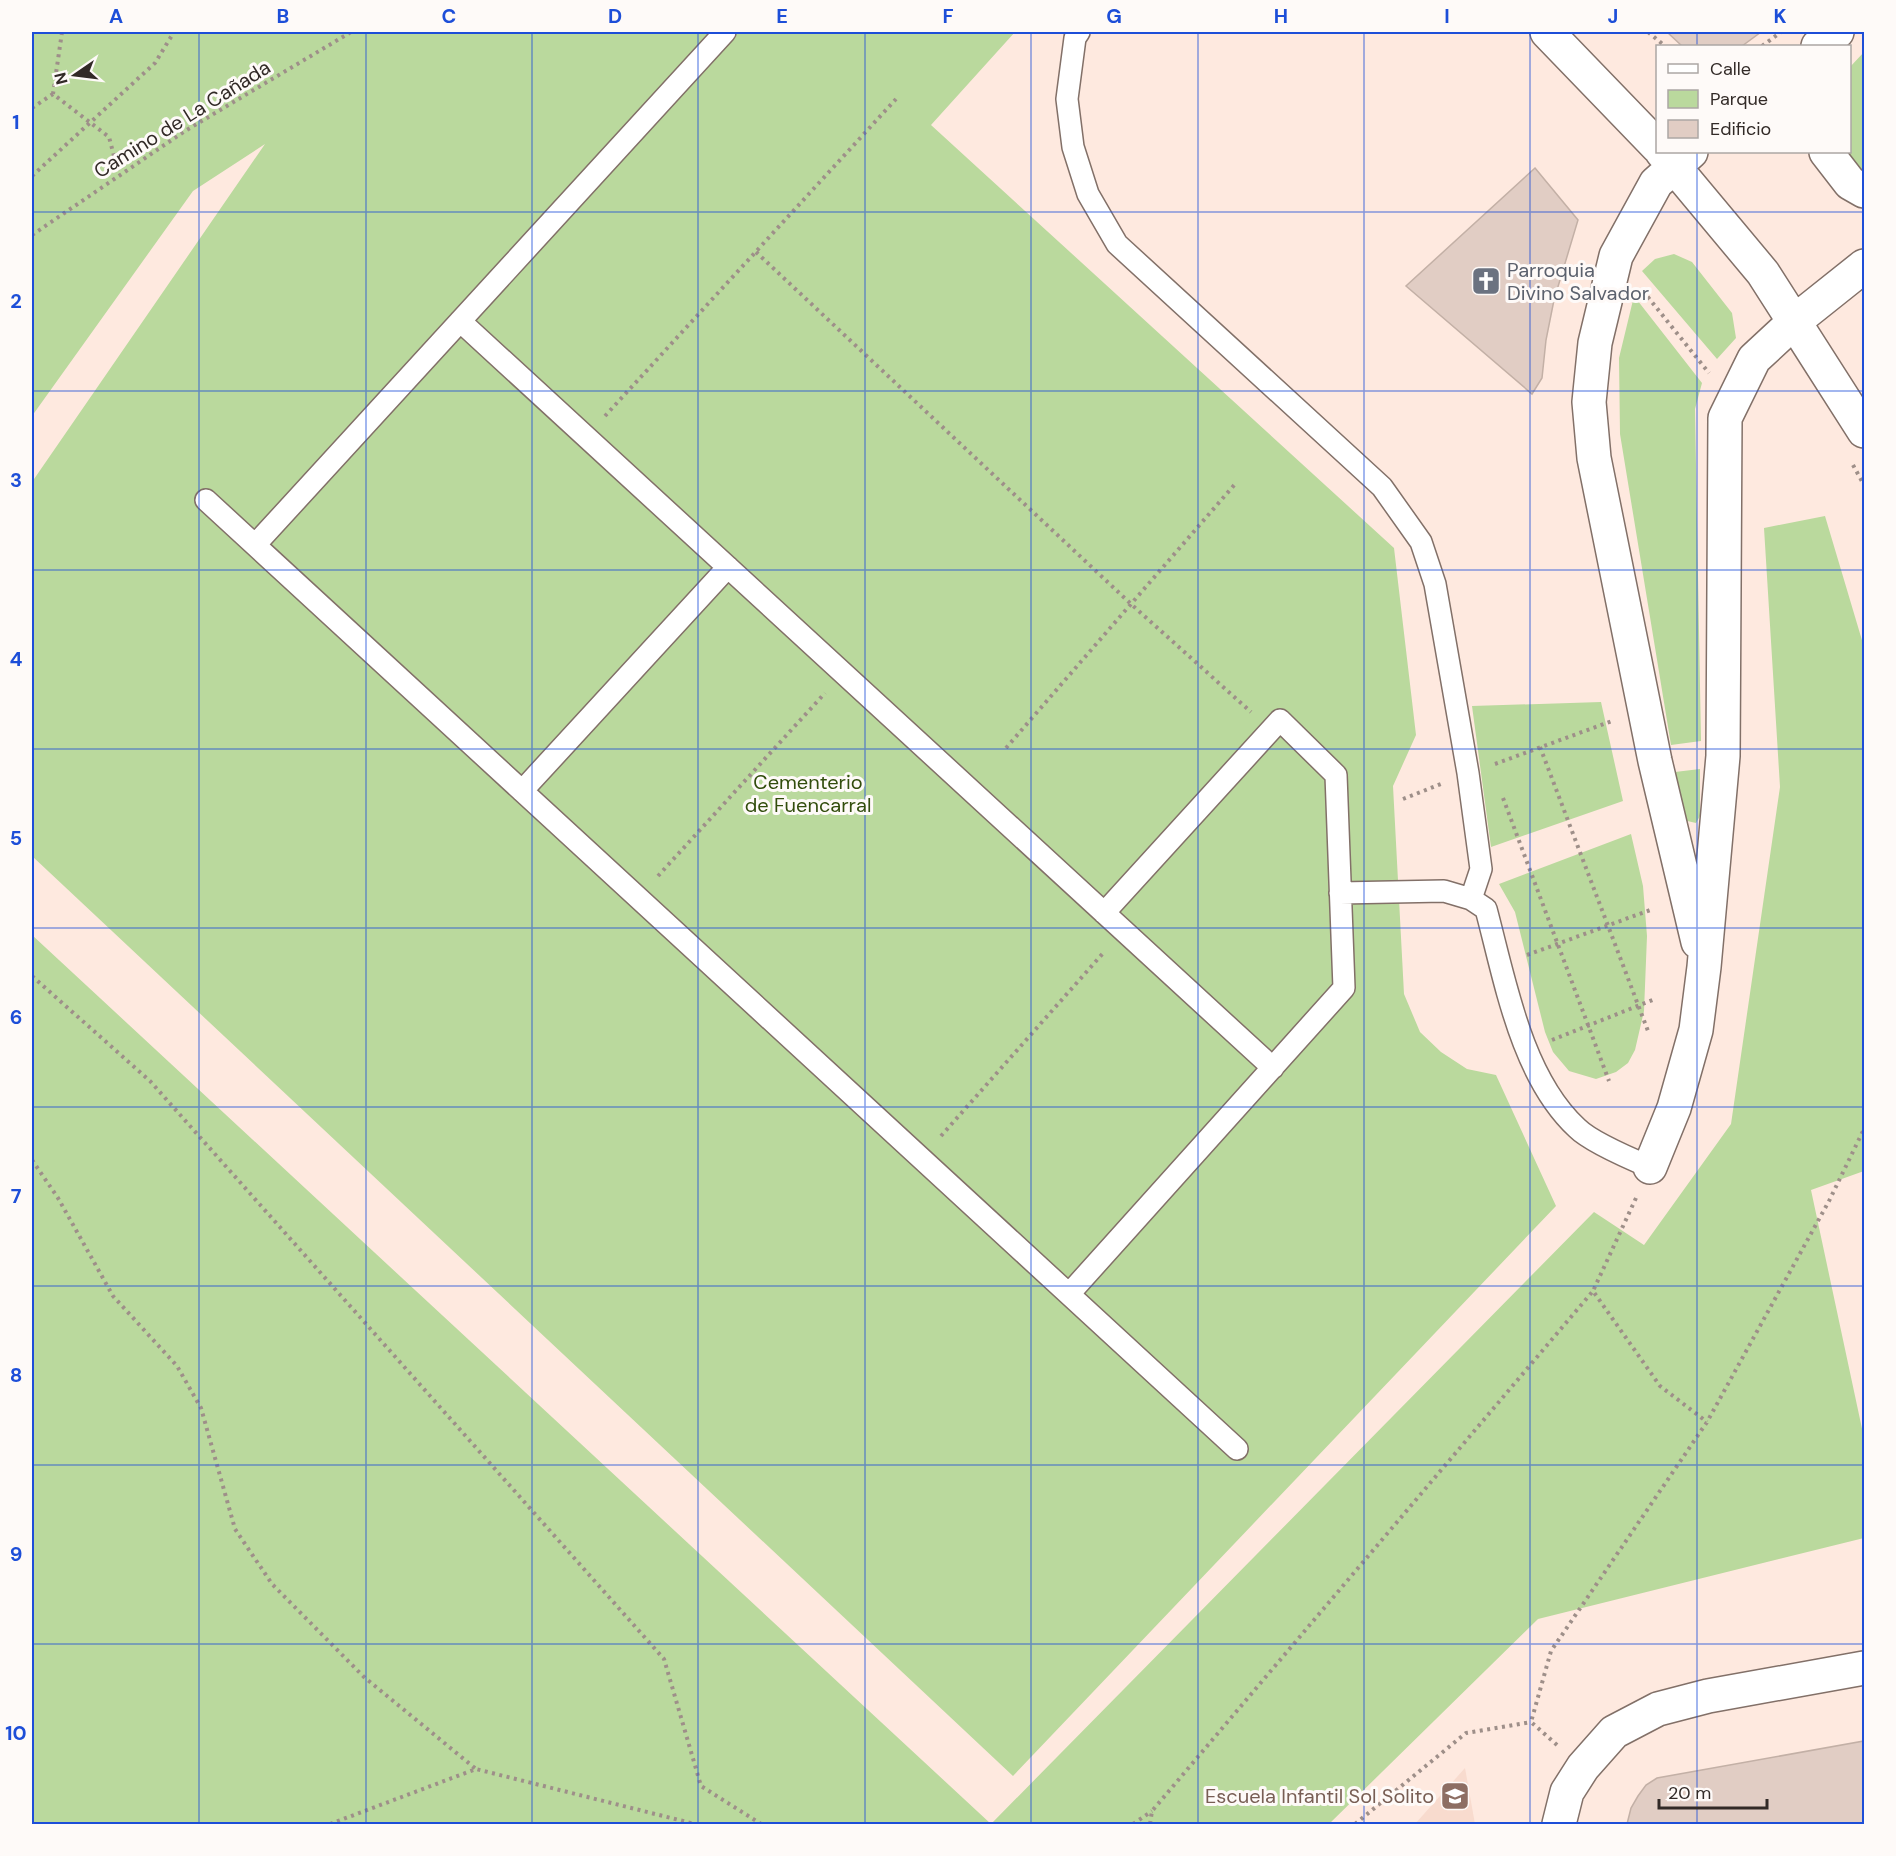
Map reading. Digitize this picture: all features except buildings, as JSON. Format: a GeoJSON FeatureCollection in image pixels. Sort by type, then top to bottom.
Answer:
{"type":"FeatureCollection","features":[{"type":"Feature","properties":{"kind":"street"},"geometry":{"type":"LineString","coordinates":[[1547,32],[1656,139]]}},
{"type":"Feature","properties":{"kind":"street"},"geometry":{"type":"LineString","coordinates":[[1827,153],[1850,183],[1864,191]]}},
{"type":"Feature","properties":{"kind":"street"},"geometry":{"type":"LineString","coordinates":[[1704,967],[1652,750],[1594,458],[1590,402],[1595,344],[1616,256],[1671,154],[1763,273],[1864,431]]}},
{"type":"Feature","properties":{"kind":"street"},"geometry":{"type":"LineString","coordinates":[[1650,1167],[1674,1108],[1696,1029],[1704,967],[1723,756],[1725,418],[1754,359],[1795,321],[1864,266]]}},
{"type":"Feature","properties":{"kind":"street"},"geometry":{"type":"LineString","coordinates":[[1559,1824],[1567,1792],[1583,1767],[1614,1732],[1658,1709],[1707,1696],[1864,1668]]}},
{"type":"Feature","properties":{"kind":"lane"},"geometry":{"type":"LineString","coordinates":[[255,545],[725,32]]}},
{"type":"Feature","properties":{"kind":"lane"},"geometry":{"type":"LineString","coordinates":[[1079,32],[1076,38],[1067,99],[1073,147],[1088,194],[1117,244],[1382,487],[1420,543],[1435,584],[1468,773],[1481,869],[1471,899]]}},
{"type":"Feature","properties":{"kind":"lane"},"geometry":{"type":"LineString","coordinates":[[460,321],[1273,1068]]}},
{"type":"Feature","properties":{"kind":"lane"},"geometry":{"type":"LineString","coordinates":[[206,500],[1237,1449]]}},
{"type":"Feature","properties":{"kind":"lane"},"geometry":{"type":"LineString","coordinates":[[522,791],[728,567]]}},
{"type":"Feature","properties":{"kind":"lane"},"geometry":{"type":"LineString","coordinates":[[1069,1294],[1344,988],[1336,775],[1280,720],[1104,913]]}},
{"type":"Feature","properties":{"kind":"lane"},"geometry":{"type":"LineString","coordinates":[[1340,893],[1444,891],[1471,899],[1486,909],[1519,1034],[1548,1092],[1577,1129],[1622,1155],[1650,1167]]}},
{"type":"Feature","properties":{"kind":"path"},"geometry":{"type":"LineString","coordinates":[[32,108],[53,94],[62,32]]}},
{"type":"Feature","properties":{"kind":"path"},"geometry":{"type":"LineString","coordinates":[[32,176],[155,63],[174,32]]}},
{"type":"Feature","properties":{"kind":"path","name":"Camino de La Cañada"},"geometry":{"type":"LineString","coordinates":[[32,235],[185,131],[351,32]]}},
{"type":"Feature","properties":{"kind":"path"},"geometry":{"type":"LineString","coordinates":[[1648,32],[1664,45]]}},
{"type":"Feature","properties":{"kind":"path"},"geometry":{"type":"LineString","coordinates":[[1763,45],[1781,32]]}},
{"type":"Feature","properties":{"kind":"path"},"geometry":{"type":"LineString","coordinates":[[53,94],[109,137],[119,175]]}},
{"type":"Feature","properties":{"kind":"path"},"geometry":{"type":"LineString","coordinates":[[587,437],[896,99]]}},
{"type":"Feature","properties":{"kind":"path"},"geometry":{"type":"LineString","coordinates":[[756,252],[1131,604],[1272,730]]}},
{"type":"Feature","properties":{"kind":"path"},"geometry":{"type":"LineString","coordinates":[[1642,290],[1709,373]]}},
{"type":"Feature","properties":{"kind":"path"},"geometry":{"type":"LineString","coordinates":[[1006,748],[1236,483]]}},
{"type":"Feature","properties":{"kind":"path"},"geometry":{"type":"LineString","coordinates":[[639,898],[843,672]]}},
{"type":"Feature","properties":{"kind":"path"},"geometry":{"type":"LineString","coordinates":[[1403,800],[1468,773],[1613,721]]}},
{"type":"Feature","properties":{"kind":"path"},"geometry":{"type":"LineString","coordinates":[[1540,747],[1648,1031]]}},
{"type":"Feature","properties":{"kind":"path"},"geometry":{"type":"LineString","coordinates":[[1491,765],[1609,1081]]}},
{"type":"Feature","properties":{"kind":"path"},"geometry":{"type":"LineString","coordinates":[[1520,958],[1653,909]]}},
{"type":"Feature","properties":{"kind":"path"},"geometry":{"type":"LineString","coordinates":[[921,1158],[1124,931]]}},
{"type":"Feature","properties":{"kind":"path"},"geometry":{"type":"LineString","coordinates":[[32,976],[150,1081],[664,1659],[701,1786],[762,1824]]}},
{"type":"Feature","properties":{"kind":"path"},"geometry":{"type":"LineString","coordinates":[[1543,1044],[1655,999]]}},
{"type":"Feature","properties":{"kind":"path"},"geometry":{"type":"LineString","coordinates":[[1531,1722],[1551,1651],[1707,1422],[1829,1201],[1864,1129]]}},
{"type":"Feature","properties":{"kind":"path"},"geometry":{"type":"LineString","coordinates":[[32,1160],[58,1198],[113,1296],[177,1366],[201,1407],[235,1529],[272,1584],[364,1677],[476,1769],[695,1824]]}},
{"type":"Feature","properties":{"kind":"path"},"geometry":{"type":"LineString","coordinates":[[1133,1824],[1152,1811],[1593,1291],[1650,1167]]}},
{"type":"Feature","properties":{"kind":"path"},"geometry":{"type":"LineString","coordinates":[[1593,1291],[1660,1386],[1707,1422]]}},
{"type":"Feature","properties":{"kind":"path"},"geometry":{"type":"LineString","coordinates":[[1531,1722],[1583,1767]]}},
{"type":"Feature","properties":{"kind":"path"},"geometry":{"type":"LineString","coordinates":[[1355,1824],[1467,1733],[1531,1722]]}},
{"type":"Feature","properties":{"kind":"path"},"geometry":{"type":"LineString","coordinates":[[330,1824],[476,1769]]}},
{"type":"Feature","properties":{"kind":"path"},"geometry":{"type":"LineString","coordinates":[[1150,1824],[1152,1811]]}},
{"type":"Feature","properties":{"kind":"shaded area","name":"Escuela Infantil Sol Solito"},"geometry":{"type":"Polygon","coordinates":[[[1465,1768],[1475,1824],[1415,1824],[1465,1768]]]}},
{"type":"Feature","properties":{"kind":"green space","name":"Cementerio de Fuencarral"},"geometry":{"type":"Polygon","coordinates":[[[32,32],[1015,32],[931,125],[1394,548],[1416,735],[1393,786],[1404,994],[1420,1032],[1441,1052],[1467,1069],[1496,1075],[1556,1206],[1013,1776],[32,856],[32,482],[265,144],[193,191],[32,416],[32,32]]]}},
{"type":"Feature","properties":{"kind":"green space"},"geometry":{"type":"Polygon","coordinates":[[[1864,52],[1864,174],[1843,153],[1851,153],[1851,66],[1864,52]]]}},
{"type":"Feature","properties":{"kind":"green space"},"geometry":{"type":"Polygon","coordinates":[[[1674,254],[1692,262],[1732,313],[1736,338],[1717,359],[1642,271],[1655,259],[1674,254]]]}},
{"type":"Feature","properties":{"kind":"green space"},"geometry":{"type":"Polygon","coordinates":[[[1634,296],[1702,383],[1695,409],[1701,741],[1671,745],[1620,434],[1619,358],[1634,296]]]}},
{"type":"Feature","properties":{"kind":"green space"},"geometry":{"type":"Polygon","coordinates":[[[1825,516],[1864,647],[1864,1171],[1811,1190],[1864,1438],[1864,1538],[1538,1619],[1329,1824],[991,1824],[1594,1212],[1644,1245],[1731,1124],[1780,787],[1764,528],[1825,516]]]}},
{"type":"Feature","properties":{"kind":"green space"},"geometry":{"type":"Polygon","coordinates":[[[1601,702],[1623,801],[1491,847],[1472,706],[1601,702]]]}},
{"type":"Feature","properties":{"kind":"green space"},"geometry":{"type":"Polygon","coordinates":[[[1700,769],[1700,816],[1696,823],[1683,820],[1675,772],[1700,769]]]}},
{"type":"Feature","properties":{"kind":"green space"},"geometry":{"type":"Polygon","coordinates":[[[1631,834],[1643,886],[1647,936],[1644,1011],[1635,1050],[1628,1063],[1616,1072],[1596,1079],[1569,1071],[1553,1052],[1545,1032],[1515,912],[1499,884],[1631,834]]]}},
{"type":"Feature","properties":{"kind":"green space"},"geometry":{"type":"Polygon","coordinates":[[[32,935],[991,1824],[32,1824],[32,935]]]}},
{"type":"Feature","properties":{"kind":"place","name":"Parroquia Divino Salvador"},"geometry":{"type":"Point","coordinates":[1486,281]}},
{"type":"Feature","properties":{"kind":"place","name":"Escuela Infantil Sol Solito"},"geometry":{"type":"Point","coordinates":[1455,1796]}}]}
